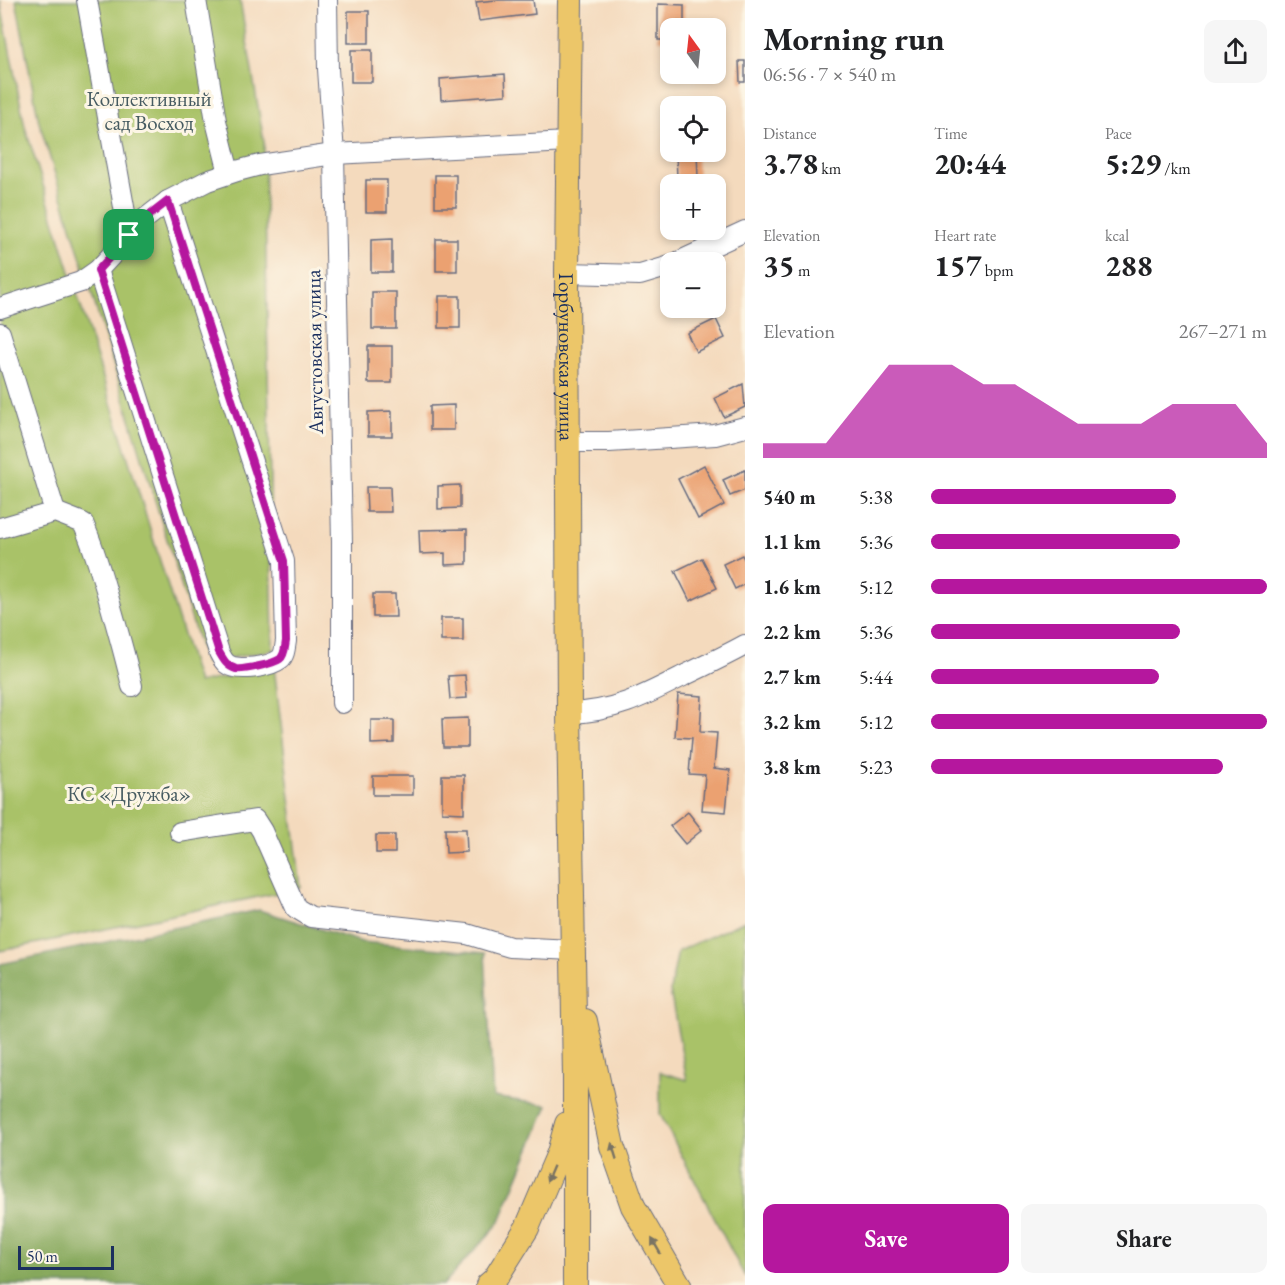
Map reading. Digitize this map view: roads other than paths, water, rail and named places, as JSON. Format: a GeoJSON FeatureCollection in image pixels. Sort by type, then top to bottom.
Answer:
{"type":"FeatureCollection","features":[{"type":"Feature","properties":{"kind":"main road","name":"Горбуновская улица"},"geometry":{"type":"LineString","coordinates":[[570,0],[567,273],[569,713],[573,960]]}},
{"type":"Feature","properties":{"kind":"main road"},"geometry":{"type":"LineString","coordinates":[[573,960],[574,1285]]}},
{"type":"Feature","properties":{"kind":"main road"},"geometry":{"type":"LineString","coordinates":[[573,960],[612,1146],[633,1206],[679,1285]]}},
{"type":"Feature","properties":{"kind":"main road"},"geometry":{"type":"LineString","coordinates":[[488,1285],[495,1279],[527,1228],[559,1153],[568,1124],[575,1078]]}},
{"type":"Feature","properties":{"kind":"street"},"geometry":{"type":"LineString","coordinates":[[87,0],[129,235]]}},
{"type":"Feature","properties":{"kind":"street"},"geometry":{"type":"LineString","coordinates":[[196,0],[216,121],[229,173]]}},
{"type":"Feature","properties":{"kind":"street","name":"Августовская улица"},"geometry":{"type":"LineString","coordinates":[[327,0],[328,69],[334,154],[342,542],[342,703]]}},
{"type":"Feature","properties":{"kind":"street"},"geometry":{"type":"LineString","coordinates":[[0,308],[81,282],[98,270],[146,218],[168,201],[183,192],[229,173],[260,165],[334,154],[568,142]]}},
{"type":"Feature","properties":{"kind":"street"},"geometry":{"type":"LineString","coordinates":[[98,270],[219,652],[225,663],[236,669],[251,668],[279,659],[284,653],[286,641],[284,561],[168,201]]}},
{"type":"Feature","properties":{"kind":"street"},"geometry":{"type":"LineString","coordinates":[[700,252],[745,231]]}},
{"type":"Feature","properties":{"kind":"street"},"geometry":{"type":"LineString","coordinates":[[567,273],[640,275],[660,269]]}},
{"type":"Feature","properties":{"kind":"street"},"geometry":{"type":"LineString","coordinates":[[0,333],[55,512]]}},
{"type":"Feature","properties":{"kind":"street"},"geometry":{"type":"LineString","coordinates":[[568,442],[609,442],[715,435],[745,427]]}},
{"type":"Feature","properties":{"kind":"street"},"geometry":{"type":"LineString","coordinates":[[0,528],[55,512],[82,523],[89,537],[124,651],[132,686]]}},
{"type":"Feature","properties":{"kind":"street"},"geometry":{"type":"LineString","coordinates":[[569,713],[598,711],[638,699],[745,645]]}},
{"type":"Feature","properties":{"kind":"street"},"geometry":{"type":"LineString","coordinates":[[180,832],[255,820],[296,908],[311,917],[467,934],[510,947],[573,960]]}},
{"type":"Feature","properties":{"kind":"park label","name":"Коллективный сад Восход"},"geometry":{"type":"Point","coordinates":[149,110]}},
{"type":"Feature","properties":{"kind":"park label","name":"КС «Дружба»"},"geometry":{"type":"Point","coordinates":[129,793]}}]}
